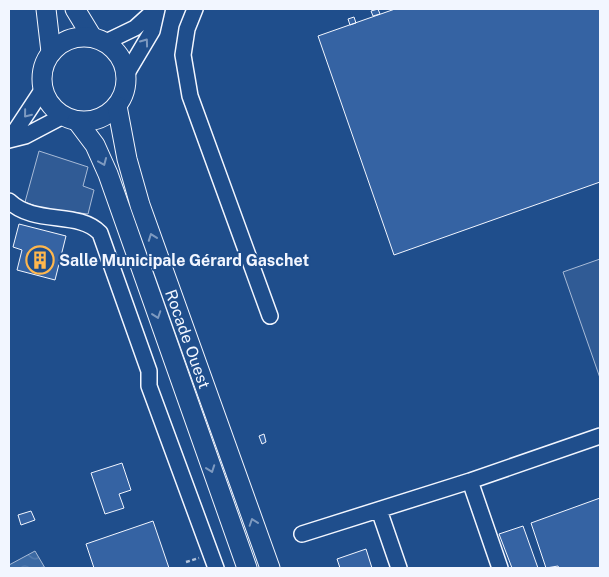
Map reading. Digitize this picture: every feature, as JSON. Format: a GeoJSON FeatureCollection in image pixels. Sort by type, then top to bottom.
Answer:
{"type":"FeatureCollection","features":[{"type":"Feature","properties":{"kind":"main road"},"geometry":{"type":"LineString","coordinates":[[46,9],[51,52]]}},
{"type":"Feature","properties":{"kind":"main road"},"geometry":{"type":"LineString","coordinates":[[70,119],[91,121],[99,118],[117,106],[126,86],[126,73],[123,61],[99,40],[75,9]]}},
{"type":"Feature","properties":{"kind":"main road"},"geometry":{"type":"LineString","coordinates":[[99,40],[77,37],[63,42],[51,52],[45,62],[42,78],[43,89],[51,105],[70,119],[95,145],[108,174],[247,568]]}},
{"type":"Feature","properties":{"kind":"main road","name":"Rocade Ouest"},"geometry":{"type":"LineString","coordinates":[[117,106],[127,159],[140,204],[270,568]]}},
{"type":"Feature","properties":{"kind":"street"},"geometry":{"type":"LineString","coordinates":[[99,40],[135,28],[156,9]]}},
{"type":"Feature","properties":{"kind":"street"},"geometry":{"type":"LineString","coordinates":[[126,73],[152,31],[156,9]]}},
{"type":"Feature","properties":{"kind":"street"},"geometry":{"type":"LineString","coordinates":[[195,9],[187,29],[183,55],[190,96],[270,316]]}},
{"type":"Feature","properties":{"kind":"street"},"geometry":{"type":"LineString","coordinates":[[9,139],[43,89]]}},
{"type":"Feature","properties":{"kind":"street"},"geometry":{"type":"LineString","coordinates":[[9,139],[25,136],[70,119]]}},
{"type":"Feature","properties":{"kind":"street"},"geometry":{"type":"LineString","coordinates":[[9,201],[26,213],[38,217],[87,225],[100,233],[149,371],[149,386],[216,568]]}},
{"type":"Feature","properties":{"kind":"street"},"geometry":{"type":"LineString","coordinates":[[302,534],[470,481],[600,436]]}},
{"type":"Feature","properties":{"kind":"street"},"geometry":{"type":"LineString","coordinates":[[470,481],[500,568]]}},
{"type":"Feature","properties":{"kind":"street"},"geometry":{"type":"LineString","coordinates":[[379,510],[399,568]]}},
{"type":"Feature","properties":{"kind":"shaded area"},"geometry":{"type":"Polygon","coordinates":[[[39,151],[88,167],[83,186],[94,190],[88,214],[41,208],[25,202],[39,151]]]}},
{"type":"Feature","properties":{"kind":"shaded area"},"geometry":{"type":"Polygon","coordinates":[[[600,259],[600,378],[563,272],[600,259]]]}},
{"type":"Feature","properties":{"kind":"water"},"geometry":{"type":"Polygon","coordinates":[[[35,551],[45,568],[9,568],[9,565],[35,551]]]}},
{"type":"Feature","properties":{"kind":"building"},"geometry":{"type":"Polygon","coordinates":[[[378,9],[380,14],[373,16],[371,11],[378,9]]]}},
{"type":"Feature","properties":{"kind":"building"},"geometry":{"type":"Polygon","coordinates":[[[395,9],[600,9],[600,182],[394,255],[318,36],[395,9]]]}},
{"type":"Feature","properties":{"kind":"building"},"geometry":{"type":"Polygon","coordinates":[[[354,17],[356,23],[350,25],[348,19],[354,17]]]}},
{"type":"Feature","properties":{"kind":"building","name":"Salle Municipale Gérard Gaschet"},"geometry":{"type":"Polygon","coordinates":[[[19,224],[66,236],[55,280],[17,270],[22,250],[13,247],[19,224]]]}},
{"type":"Feature","properties":{"kind":"building"},"geometry":{"type":"Polygon","coordinates":[[[264,434],[266,442],[262,444],[259,436],[264,434]]]}},
{"type":"Feature","properties":{"kind":"building"},"geometry":{"type":"Polygon","coordinates":[[[122,463],[131,490],[119,494],[124,508],[105,514],[91,473],[122,463]]]}},
{"type":"Feature","properties":{"kind":"building"},"geometry":{"type":"Polygon","coordinates":[[[600,498],[600,568],[559,568],[558,566],[546,568],[531,523],[600,498]]]}},
{"type":"Feature","properties":{"kind":"building"},"geometry":{"type":"Polygon","coordinates":[[[31,511],[35,520],[21,525],[18,515],[31,511]]]}},
{"type":"Feature","properties":{"kind":"building"},"geometry":{"type":"Polygon","coordinates":[[[153,521],[169,568],[94,568],[86,544],[153,521]]]}},
{"type":"Feature","properties":{"kind":"building"},"geometry":{"type":"Polygon","coordinates":[[[523,526],[538,568],[512,568],[499,534],[523,526]]]}},
{"type":"Feature","properties":{"kind":"building"},"geometry":{"type":"Polygon","coordinates":[[[366,549],[372,568],[340,568],[337,559],[366,549]]]}},
{"type":"Feature","properties":{"kind":"place","name":"Salle Municipale Gérard Gaschet"},"geometry":{"type":"Point","coordinates":[40,260]}}]}
